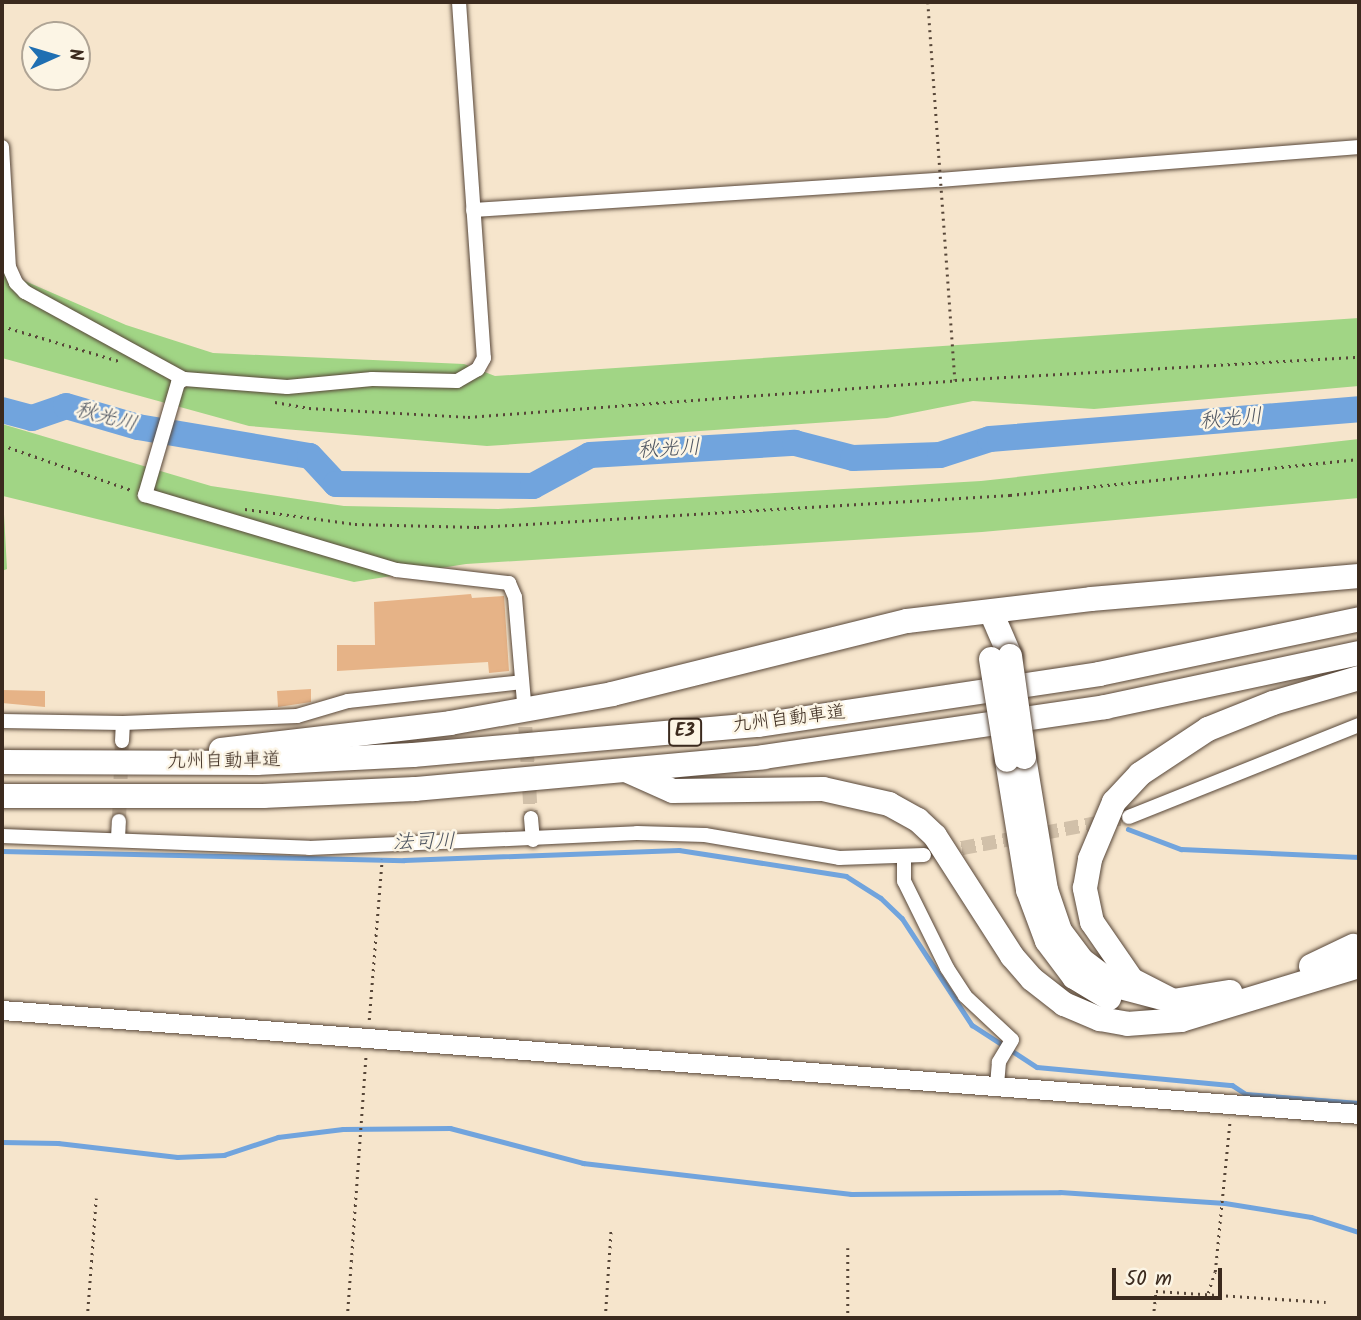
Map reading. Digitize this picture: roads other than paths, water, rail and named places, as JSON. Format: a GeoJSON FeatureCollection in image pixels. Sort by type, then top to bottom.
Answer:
{"type":"FeatureCollection","features":[{"type":"Feature","properties":{"kind":"highway"},"geometry":{"type":"LineString","coordinates":[[109,764],[450,723],[612,694],[907,621],[1091,599],[1359,576]]}},
{"type":"Feature","properties":{"kind":"highway"},"geometry":{"type":"LineString","coordinates":[[991,612],[1016,759],[1028,890],[1047,941],[1074,976],[1125,1005],[1176,1012],[1223,1008]]}},
{"type":"Feature","properties":{"kind":"highway","name":"九州自動車道"},"geometry":{"type":"LineString","coordinates":[[2,762],[109,764],[413,755],[759,725],[1099,674],[1359,619]]}},
{"type":"Feature","properties":{"kind":"highway","name":"九州自動車道"},"geometry":{"type":"LineString","coordinates":[[2,796],[263,796],[627,771],[948,733],[1105,707],[1359,653]]}},
{"type":"Feature","properties":{"kind":"highway"},"geometry":{"type":"LineString","coordinates":[[1173,1001],[1132,980],[1109,953],[1092,922],[1085,888],[1090,859],[1114,802],[1140,774],[1208,729],[1359,678]]}},
{"type":"Feature","properties":{"kind":"highway"},"geometry":{"type":"LineString","coordinates":[[1016,759],[1046,890],[1060,931],[1083,961],[1116,986],[1173,1001],[1225,994],[1358,953]]}},
{"type":"Feature","properties":{"kind":"highway"},"geometry":{"type":"LineString","coordinates":[[627,771],[673,791],[823,789],[889,804],[918,820],[934,836],[1012,957],[1064,1004],[1127,1024],[1181,1020],[1223,1008],[1358,953]]}},
{"type":"Feature","properties":{"kind":"street"},"geometry":{"type":"LineString","coordinates":[[2,147],[9,267],[16,283],[25,292],[180,385],[287,387],[467,377],[484,358],[459,2]]}},
{"type":"Feature","properties":{"kind":"street"},"geometry":{"type":"LineString","coordinates":[[473,210],[940,180],[1359,147]]}},
{"type":"Feature","properties":{"kind":"street"},"geometry":{"type":"LineString","coordinates":[[180,385],[147,490],[221,518],[396,570],[509,583],[515,597],[524,701]]}},
{"type":"Feature","properties":{"kind":"street"},"geometry":{"type":"LineString","coordinates":[[2,721],[123,723],[297,716],[348,701],[522,682]]}},
{"type":"Feature","properties":{"kind":"street"},"geometry":{"type":"LineString","coordinates":[[122,741],[123,723]]}},
{"type":"Feature","properties":{"kind":"street"},"geometry":{"type":"LineString","coordinates":[[1129,817],[1359,724]]}},
{"type":"Feature","properties":{"kind":"street"},"geometry":{"type":"LineString","coordinates":[[531,818],[533,840]]}},
{"type":"Feature","properties":{"kind":"street"},"geometry":{"type":"LineString","coordinates":[[118,821],[118,838]]}},
{"type":"Feature","properties":{"kind":"street"},"geometry":{"type":"LineString","coordinates":[[2,836],[118,838],[309,848],[533,840],[636,832],[705,835],[839,858],[904,858],[924,855]]}},
{"type":"Feature","properties":{"kind":"street"},"geometry":{"type":"LineString","coordinates":[[904,858],[904,881],[947,968],[965,996],[1012,1040],[999,1062],[997,1087]]}},
{"type":"Feature","properties":{"kind":"street"},"geometry":{"type":"LineString","coordinates":[[2,1010],[1359,1114]]}},
{"type":"Feature","properties":{"kind":"waterway","name":"秋光川"},"geometry":{"type":"LineString","coordinates":[[2,410],[32,418],[66,406],[138,427],[310,456],[336,484],[533,486],[590,455],[795,443],[853,458],[940,455],[990,439],[1359,409]]}},
{"type":"Feature","properties":{"kind":"waterway"},"geometry":{"type":"LineString","coordinates":[[1128,829],[1181,849],[1359,857]]}},
{"type":"Feature","properties":{"kind":"waterway","name":"法司川"},"geometry":{"type":"LineString","coordinates":[[2,851],[404,860],[679,850],[846,876],[881,898],[902,918],[972,1025],[1037,1067],[1232,1085],[1246,1094],[1359,1103]]}},
{"type":"Feature","properties":{"kind":"waterway"},"geometry":{"type":"LineString","coordinates":[[2,1142],[58,1143],[177,1157],[224,1155],[278,1137],[343,1129],[450,1128],[583,1163],[851,1194],[1060,1192],[1225,1203],[1311,1217],[1359,1232]]}},
{"type":"Feature","properties":{"kind":"tunnel"},"geometry":{"type":"LineString","coordinates":[[524,706],[531,818]]}},
{"type":"Feature","properties":{"kind":"tunnel"},"geometry":{"type":"LineString","coordinates":[[119,821],[122,741]]}},
{"type":"Feature","properties":{"kind":"tunnel"},"geometry":{"type":"LineString","coordinates":[[941,852],[1129,817]]}}]}
